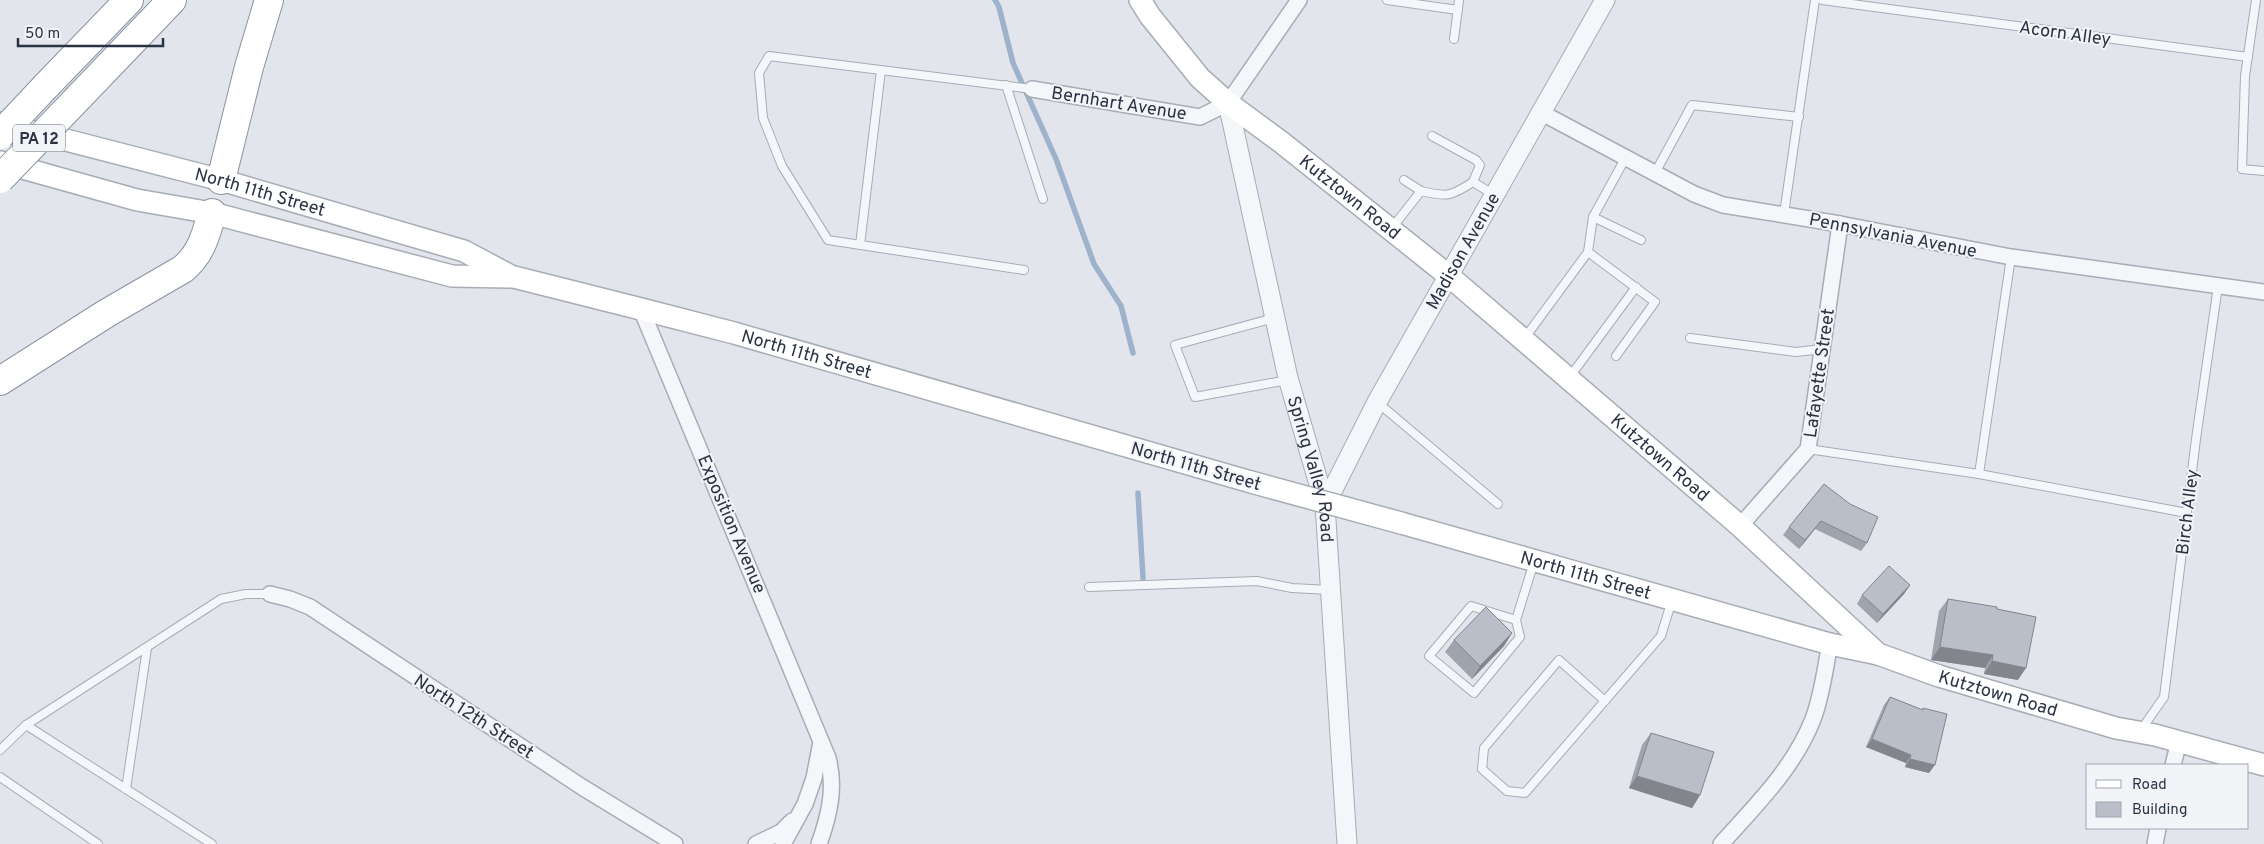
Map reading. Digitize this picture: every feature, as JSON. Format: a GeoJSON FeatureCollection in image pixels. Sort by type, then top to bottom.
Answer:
{"type":"FeatureCollection","features":[{"type":"Feature","properties":{"kind":"highway","name":"PA 12"},"geometry":{"type":"LineString","coordinates":[[0,135],[129,0]]}},
{"type":"Feature","properties":{"kind":"highway","name":"PA 12"},"geometry":{"type":"LineString","coordinates":[[0,179],[172,0]]}},
{"type":"Feature","properties":{"kind":"highway"},"geometry":{"type":"LineString","coordinates":[[221,180],[249,67],[269,0]]}},
{"type":"Feature","properties":{"kind":"highway"},"geometry":{"type":"LineString","coordinates":[[0,381],[107,313],[191,263],[202,247],[212,213]]}},
{"type":"Feature","properties":{"kind":"main road","name":"Kutztown Road"},"geometry":{"type":"LineString","coordinates":[[1140,0],[1150,16],[1200,78],[1228,103],[1281,142],[1449,276],[1740,526],[1878,654],[1939,676],[2106,726],[2122,730],[2140,731],[2264,764]]}},
{"type":"Feature","properties":{"kind":"main road","name":"North 11th Street"},"geometry":{"type":"LineString","coordinates":[[0,123],[221,180],[464,251],[514,277]]}},
{"type":"Feature","properties":{"kind":"main road","name":"North 11th Street"},"geometry":{"type":"LineString","coordinates":[[0,162],[137,200],[212,213],[452,276],[514,277],[734,333],[1251,482],[1672,598],[1830,644],[1878,654]]}},
{"type":"Feature","properties":{"kind":"main road"},"geometry":{"type":"LineString","coordinates":[[212,213],[221,180]]}},
{"type":"Feature","properties":{"kind":"street","name":"Bernhart Avenue"},"geometry":{"type":"LineString","coordinates":[[1032,89],[1200,117],[1228,103],[1299,0]]}},
{"type":"Feature","properties":{"kind":"street","name":"Madison Avenue"},"geometry":{"type":"LineString","coordinates":[[1325,505],[1377,402],[1605,0]]}},
{"type":"Feature","properties":{"kind":"street","name":"Spring Valley Road"},"geometry":{"type":"LineString","coordinates":[[1228,103],[1288,380],[1325,505],[1347,844]]}},
{"type":"Feature","properties":{"kind":"street","name":"Pennsylvania Avenue"},"geometry":{"type":"LineString","coordinates":[[1542,113],[1694,194],[1723,205],[1840,224],[2011,257],[2264,292]]}},
{"type":"Feature","properties":{"kind":"street","name":"Lafayette Street"},"geometry":{"type":"LineString","coordinates":[[1740,526],[1808,449],[1840,224]]}},
{"type":"Feature","properties":{"kind":"street","name":"Exposition Avenue"},"geometry":{"type":"LineString","coordinates":[[641,309],[821,740],[832,771],[833,783],[825,827],[818,844]]}},
{"type":"Feature","properties":{"kind":"street","name":"North 12th Street"},"geometry":{"type":"LineString","coordinates":[[270,594],[310,607],[582,787],[675,844]]}},
{"type":"Feature","properties":{"kind":"street"},"geometry":{"type":"LineString","coordinates":[[1720,844],[1776,782],[1800,748],[1814,717],[1830,644]]}},
{"type":"Feature","properties":{"kind":"street"},"geometry":{"type":"LineString","coordinates":[[783,844],[806,804],[814,778],[821,740]]}},
{"type":"Feature","properties":{"kind":"street"},"geometry":{"type":"LineString","coordinates":[[2173,764],[2179,742]]}},
{"type":"Feature","properties":{"kind":"street"},"geometry":{"type":"LineString","coordinates":[[756,844],[781,832],[794,820],[806,804]]}},
{"type":"Feature","properties":{"kind":"street"},"geometry":{"type":"LineString","coordinates":[[2154,844],[2158,829]]}},
{"type":"Feature","properties":{"kind":"lane"},"geometry":{"type":"LineString","coordinates":[[1387,0],[1458,10]]}},
{"type":"Feature","properties":{"kind":"lane"},"geometry":{"type":"LineString","coordinates":[[1454,39],[1459,0]]}},
{"type":"Feature","properties":{"kind":"lane"},"geometry":{"type":"LineString","coordinates":[[1784,214],[1815,0]]}},
{"type":"Feature","properties":{"kind":"lane","name":"Acorn Alley"},"geometry":{"type":"LineString","coordinates":[[1822,0],[1883,4],[2248,57]]}},
{"type":"Feature","properties":{"kind":"lane"},"geometry":{"type":"LineString","coordinates":[[2256,0],[2245,76],[2242,169],[2264,172]]}},
{"type":"Feature","properties":{"kind":"lane"},"geometry":{"type":"LineString","coordinates":[[1024,270],[828,240],[782,166],[762,118],[760,73],[769,56],[1032,89]]}},
{"type":"Feature","properties":{"kind":"lane"},"geometry":{"type":"LineString","coordinates":[[860,245],[881,70]]}},
{"type":"Feature","properties":{"kind":"lane"},"geometry":{"type":"LineString","coordinates":[[1006,85],[1043,199]]}},
{"type":"Feature","properties":{"kind":"lane"},"geometry":{"type":"LineString","coordinates":[[1655,173],[1692,105],[1799,117]]}},
{"type":"Feature","properties":{"kind":"lane"},"geometry":{"type":"LineString","coordinates":[[1404,180],[1421,191],[1438,195],[1453,195],[1472,182],[1480,165],[1476,160],[1432,136]]}},
{"type":"Feature","properties":{"kind":"lane"},"geometry":{"type":"LineString","coordinates":[[1523,341],[1588,252],[1594,217],[1626,157]]}},
{"type":"Feature","properties":{"kind":"lane"},"geometry":{"type":"LineString","coordinates":[[1472,182],[1495,196]]}},
{"type":"Feature","properties":{"kind":"lane"},"geometry":{"type":"LineString","coordinates":[[1390,229],[1421,191]]}},
{"type":"Feature","properties":{"kind":"lane"},"geometry":{"type":"LineString","coordinates":[[1594,217],[1641,240]]}},
{"type":"Feature","properties":{"kind":"lane"},"geometry":{"type":"LineString","coordinates":[[1588,252],[1655,302],[1616,356]]}},
{"type":"Feature","properties":{"kind":"lane"},"geometry":{"type":"LineString","coordinates":[[1979,474],[2011,257]]}},
{"type":"Feature","properties":{"kind":"lane","name":"Birch Alley"},"geometry":{"type":"LineString","coordinates":[[2140,731],[2164,697],[2218,286]]}},
{"type":"Feature","properties":{"kind":"lane"},"geometry":{"type":"LineString","coordinates":[[1568,380],[1636,287]]}},
{"type":"Feature","properties":{"kind":"lane"},"geometry":{"type":"LineString","coordinates":[[1274,318],[1175,345],[1195,397],[1288,380]]}},
{"type":"Feature","properties":{"kind":"lane"},"geometry":{"type":"LineString","coordinates":[[1690,338],[1796,352],[1822,349]]}},
{"type":"Feature","properties":{"kind":"lane"},"geometry":{"type":"LineString","coordinates":[[1377,402],[1498,504]]}},
{"type":"Feature","properties":{"kind":"lane"},"geometry":{"type":"LineString","coordinates":[[1808,449],[1979,474],[2187,513]]}},
{"type":"Feature","properties":{"kind":"lane"},"geometry":{"type":"LineString","coordinates":[[1516,620],[1471,606],[1430,656],[1474,693],[1520,637],[1516,620],[1535,560]]}},
{"type":"Feature","properties":{"kind":"lane"},"geometry":{"type":"LineString","coordinates":[[1090,587],[1257,581],[1292,588],[1330,590]]}},
{"type":"Feature","properties":{"kind":"lane"},"geometry":{"type":"LineString","coordinates":[[0,750],[26,725],[221,599],[246,594],[270,594]]}},
{"type":"Feature","properties":{"kind":"lane"},"geometry":{"type":"LineString","coordinates":[[1605,701],[1558,660],[1484,748],[1482,769],[1506,791],[1525,793],[1605,701],[1661,636],[1672,598]]}},
{"type":"Feature","properties":{"kind":"lane"},"geometry":{"type":"LineString","coordinates":[[126,789],[147,648]]}},
{"type":"Feature","properties":{"kind":"lane"},"geometry":{"type":"LineString","coordinates":[[26,725],[212,844]]}},
{"type":"Feature","properties":{"kind":"lane"},"geometry":{"type":"LineString","coordinates":[[0,777],[98,844]]}},
{"type":"Feature","properties":{"kind":"building"},"geometry":{"type":"Polygon","coordinates":[[[1824,484],[1850,504],[1878,517],[1867,543],[1821,521],[1805,540],[1789,527],[1824,484]]]}},
{"type":"Feature","properties":{"kind":"building"},"geometry":{"type":"Polygon","coordinates":[[[1889,566],[1910,585],[1883,614],[1862,595],[1889,566]]]}},
{"type":"Feature","properties":{"kind":"building"},"geometry":{"type":"Polygon","coordinates":[[[1948,599],[1997,607],[1997,609],[2036,617],[2026,668],[1992,661],[1993,655],[1940,647],[1948,599]]]}},
{"type":"Feature","properties":{"kind":"building"},"geometry":{"type":"Polygon","coordinates":[[[1486,607],[1512,633],[1480,666],[1454,640],[1486,607]]]}},
{"type":"Feature","properties":{"kind":"building"},"geometry":{"type":"Polygon","coordinates":[[[1890,697],[1923,710],[1923,708],[1947,714],[1935,765],[1910,759],[1911,755],[1872,739],[1890,697]]]}},
{"type":"Feature","properties":{"kind":"building"},"geometry":{"type":"Polygon","coordinates":[[[1651,733],[1714,752],[1700,795],[1637,776],[1651,733]]]}},
{"type":"Feature","properties":{"kind":"waterway"},"geometry":{"type":"LineString","coordinates":[[995,0],[999,7],[1013,63],[1056,159],[1094,264],[1121,306],[1133,353]]}},
{"type":"Feature","properties":{"kind":"waterway"},"geometry":{"type":"LineString","coordinates":[[1138,493],[1143,578]]}}]}
